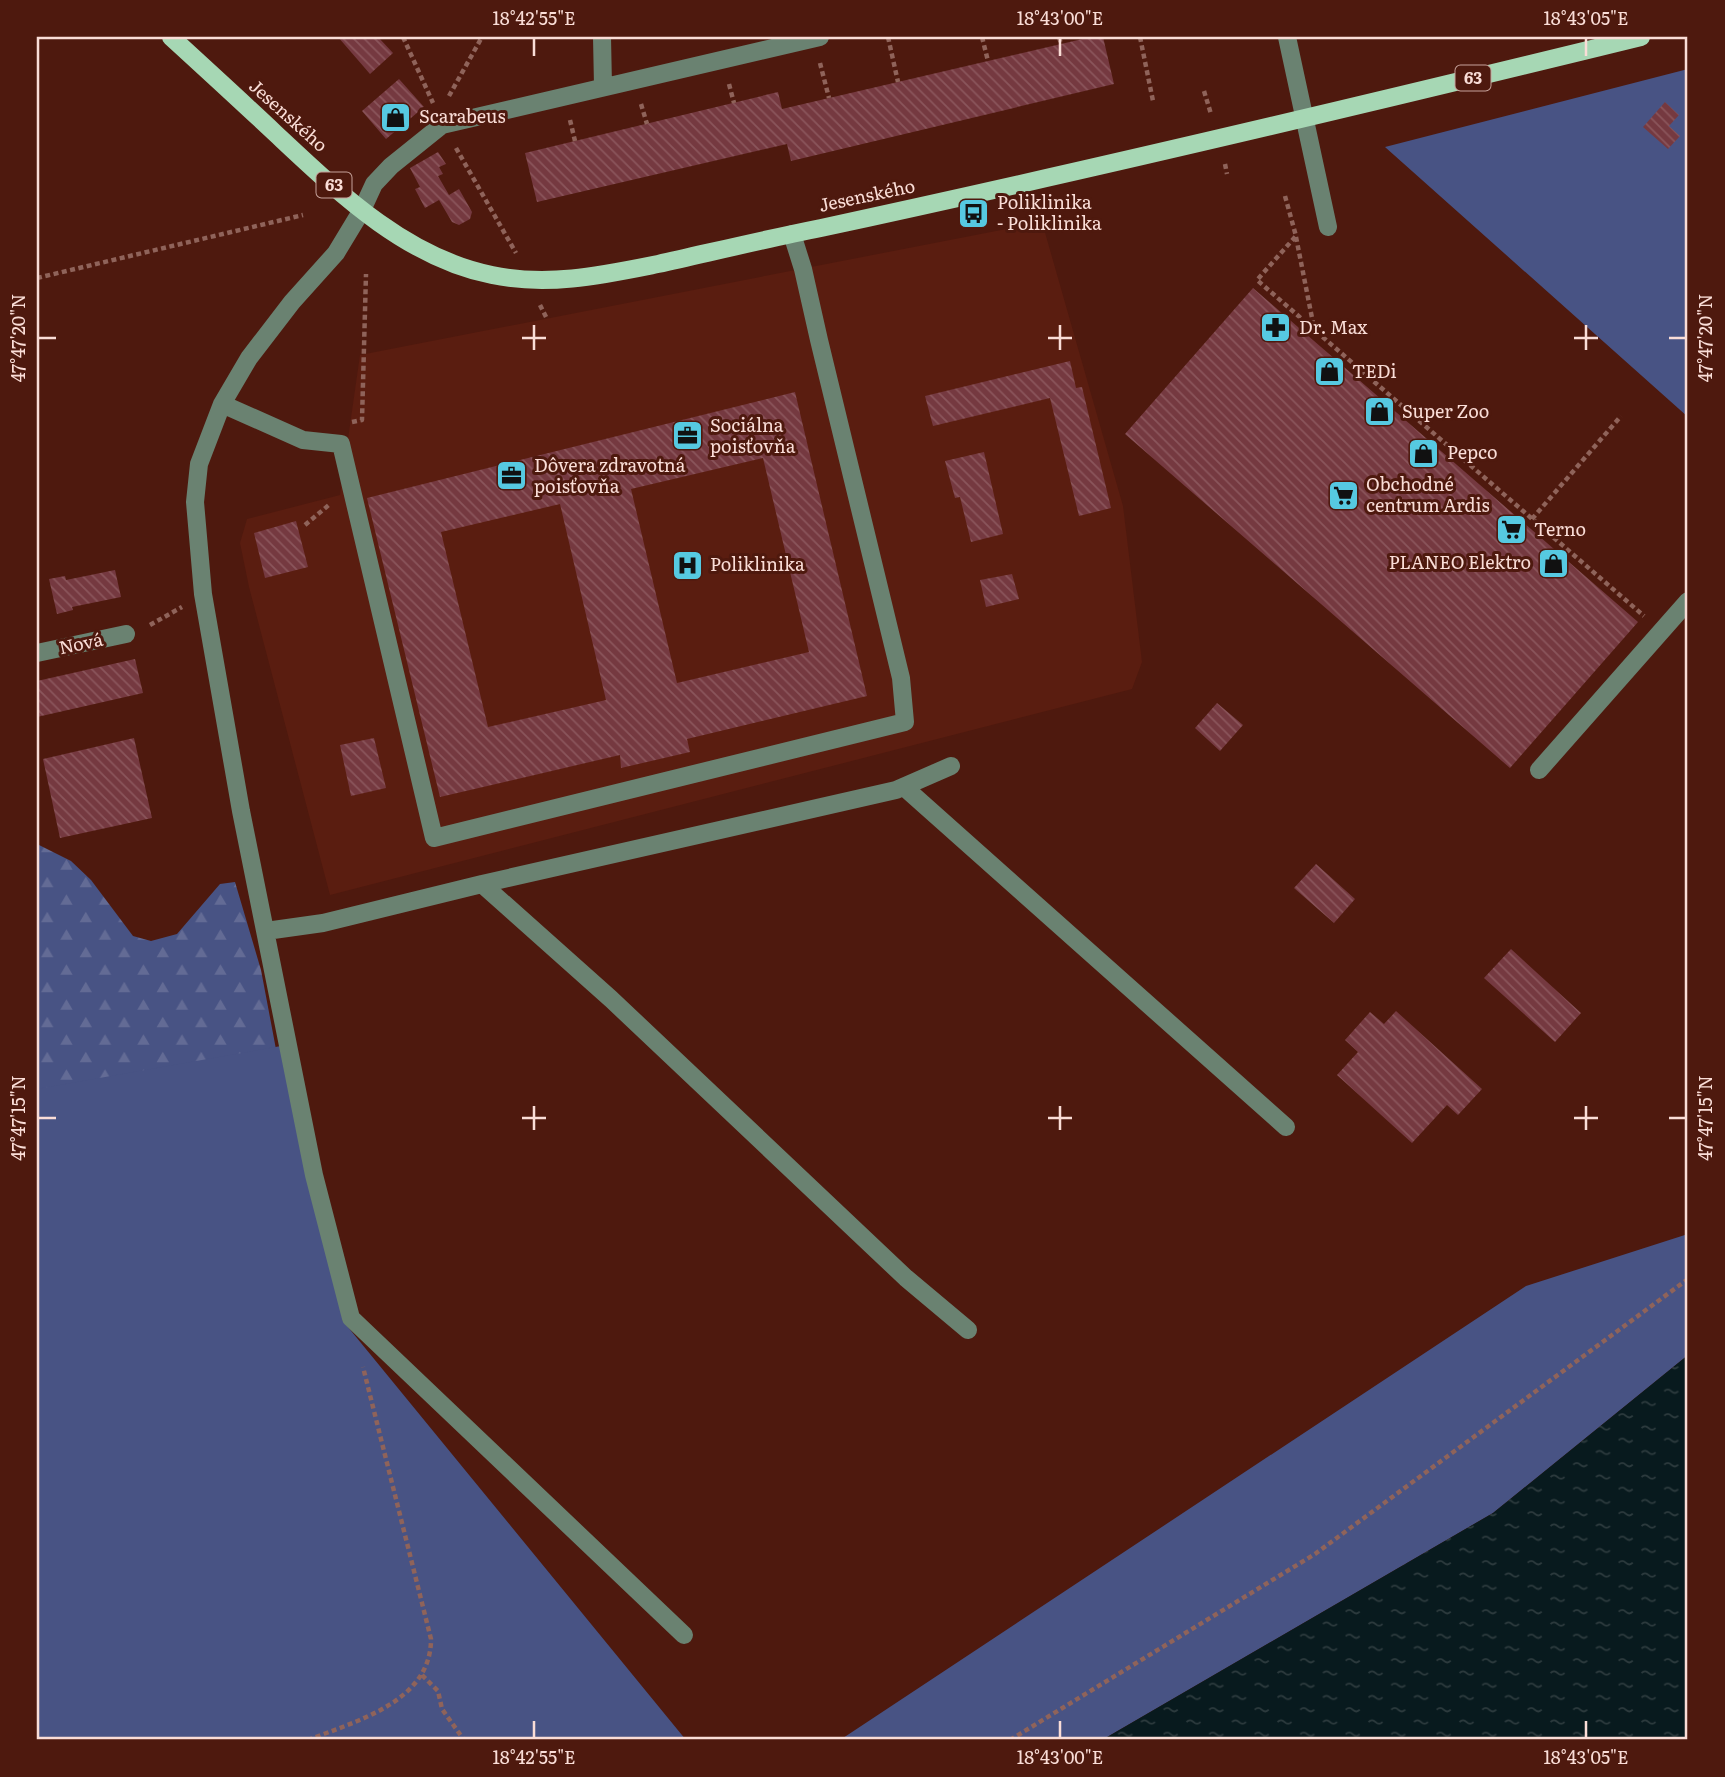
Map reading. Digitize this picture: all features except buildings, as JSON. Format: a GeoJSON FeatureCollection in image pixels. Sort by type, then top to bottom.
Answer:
{"type":"FeatureCollection","features":[{"type":"Feature","properties":{"kind":"main road","name":"Jesenského"},"geometry":{"type":"LineString","coordinates":[[171,37],[362,209],[421,250],[456,265],[491,275],[528,280],[589,278],[792,234],[1304,118],[1641,37]]}},
{"type":"Feature","properties":{"kind":"street"},"geometry":{"type":"LineString","coordinates":[[602,37],[603,86]]}},
{"type":"Feature","properties":{"kind":"street"},"geometry":{"type":"LineString","coordinates":[[684,1635],[351,1318],[314,1175],[241,811],[203,594],[195,502],[199,464],[222,404],[249,358],[292,302],[336,253],[374,184],[440,120],[603,86],[757,44],[817,37]]}},
{"type":"Feature","properties":{"kind":"street"},"geometry":{"type":"LineString","coordinates":[[1287,37],[1328,228]]}},
{"type":"Feature","properties":{"kind":"street"},"geometry":{"type":"LineString","coordinates":[[222,404],[303,440],[341,444],[434,838],[905,722],[901,678],[818,340],[803,268],[792,234]]}},
{"type":"Feature","properties":{"kind":"street"},"geometry":{"type":"LineString","coordinates":[[1539,770],[1688,601]]}},
{"type":"Feature","properties":{"kind":"street","name":"Nová"},"geometry":{"type":"LineString","coordinates":[[37,653],[126,634]]}},
{"type":"Feature","properties":{"kind":"street"},"geometry":{"type":"LineString","coordinates":[[266,931],[323,923],[904,787],[951,766]]}},
{"type":"Feature","properties":{"kind":"street"},"geometry":{"type":"LineString","coordinates":[[904,787],[1286,1127]]}},
{"type":"Feature","properties":{"kind":"street"},"geometry":{"type":"LineString","coordinates":[[482,884],[611,999],[906,1278],[968,1330]]}},
{"type":"Feature","properties":{"kind":"path"},"geometry":{"type":"LineString","coordinates":[[403,37],[440,120],[513,247],[528,280]]}},
{"type":"Feature","properties":{"kind":"path"},"geometry":{"type":"LineString","coordinates":[[440,120],[482,37]]}},
{"type":"Feature","properties":{"kind":"path"},"geometry":{"type":"LineString","coordinates":[[817,37],[829,98]]}},
{"type":"Feature","properties":{"kind":"path"},"geometry":{"type":"LineString","coordinates":[[888,37],[898,82]]}},
{"type":"Feature","properties":{"kind":"path"},"geometry":{"type":"LineString","coordinates":[[982,37],[988,61]]}},
{"type":"Feature","properties":{"kind":"path"},"geometry":{"type":"LineString","coordinates":[[1059,37],[1061,44]]}},
{"type":"Feature","properties":{"kind":"path"},"geometry":{"type":"LineString","coordinates":[[1140,37],[1153,101]]}},
{"type":"Feature","properties":{"kind":"path"},"geometry":{"type":"LineString","coordinates":[[1205,92],[1211,114]]}},
{"type":"Feature","properties":{"kind":"path"},"geometry":{"type":"LineString","coordinates":[[1225,164],[1227,174]]}},
{"type":"Feature","properties":{"kind":"path"},"geometry":{"type":"LineString","coordinates":[[1286,196],[1314,329]]}},
{"type":"Feature","properties":{"kind":"path"},"geometry":{"type":"LineString","coordinates":[[37,278],[303,215]]}},
{"type":"Feature","properties":{"kind":"path"},"geometry":{"type":"LineString","coordinates":[[1296,236],[1258,280],[1637,611],[1664,629]]}},
{"type":"Feature","properties":{"kind":"path"},"geometry":{"type":"LineString","coordinates":[[350,422],[362,420],[366,274]]}},
{"type":"Feature","properties":{"kind":"path"},"geometry":{"type":"LineString","coordinates":[[1532,519],[1621,416]]}},
{"type":"Feature","properties":{"kind":"path"},"geometry":{"type":"LineString","coordinates":[[305,525],[332,502],[330,492]]}},
{"type":"Feature","properties":{"kind":"path"},"geometry":{"type":"LineString","coordinates":[[126,634],[157,622],[203,594]]}},
{"type":"Feature","properties":{"kind":"path"},"geometry":{"type":"LineString","coordinates":[[1010,1740],[1315,1554],[1688,1279]]}},
{"type":"Feature","properties":{"kind":"path"},"geometry":{"type":"LineString","coordinates":[[308,1740],[379,1710],[405,1695],[422,1675],[431,1653],[431,1639],[351,1318]]}},
{"type":"Feature","properties":{"kind":"path"},"geometry":{"type":"LineString","coordinates":[[422,1675],[438,1691],[442,1709],[464,1740]]}},
{"type":"Feature","properties":{"kind":"shaded area","name":"Poliklinika"},"geometry":{"type":"Polygon","coordinates":[[[1042,222],[1123,506],[1142,662],[1132,689],[330,895],[249,587],[240,543],[247,519],[340,495],[360,355],[1042,222]]]}},
{"type":"Feature","properties":{"kind":"green space"},"geometry":{"type":"Polygon","coordinates":[[[1688,69],[1688,417],[1385,147],[1688,69]]]}},
{"type":"Feature","properties":{"kind":"green space"},"geometry":{"type":"Polygon","coordinates":[[[37,844],[71,861],[91,880],[133,936],[151,941],[177,934],[220,884],[235,882],[261,970],[296,1155],[37,1194],[37,844]]]}},
{"type":"Feature","properties":{"kind":"green space"},"geometry":{"type":"Polygon","coordinates":[[[281,1046],[343,1321],[686,1740],[37,1740],[37,1089],[281,1046]]]}},
{"type":"Feature","properties":{"kind":"green space"},"geometry":{"type":"Polygon","coordinates":[[[1688,1234],[1688,1355],[1493,1513],[1102,1740],[840,1740],[1526,1286],[1688,1234]]]}},
{"type":"Feature","properties":{"kind":"water"},"geometry":{"type":"Polygon","coordinates":[[[1688,1355],[1688,1740],[1102,1740],[1493,1513],[1688,1355]]]}},
{"type":"Feature","properties":{"kind":"place","name":"Scarabeus"},"geometry":{"type":"Point","coordinates":[396,117]}},
{"type":"Feature","properties":{"kind":"place","name":"Poliklinika - Poliklinika"},"geometry":{"type":"Point","coordinates":[974,213]}},
{"type":"Feature","properties":{"kind":"place","name":"Dr. Max"},"geometry":{"type":"Point","coordinates":[1276,328]}},
{"type":"Feature","properties":{"kind":"place","name":"TEDi"},"geometry":{"type":"Point","coordinates":[1329,372]}},
{"type":"Feature","properties":{"kind":"place","name":"Super Zoo"},"geometry":{"type":"Point","coordinates":[1379,412]}},
{"type":"Feature","properties":{"kind":"place","name":"Sociálna poisťovňa"},"geometry":{"type":"Point","coordinates":[687,436]}},
{"type":"Feature","properties":{"kind":"place","name":"Pepco"},"geometry":{"type":"Point","coordinates":[1424,453]}},
{"type":"Feature","properties":{"kind":"place","name":"Dôvera zdravotná poisťovňa"},"geometry":{"type":"Point","coordinates":[511,476]}},
{"type":"Feature","properties":{"kind":"place","name":"Obchodné centrum Ardis"},"geometry":{"type":"Point","coordinates":[1343,495]}},
{"type":"Feature","properties":{"kind":"place","name":"Terno"},"geometry":{"type":"Point","coordinates":[1511,530]}},
{"type":"Feature","properties":{"kind":"place","name":"PLANEO Elektro"},"geometry":{"type":"Point","coordinates":[1554,563]}},
{"type":"Feature","properties":{"kind":"place","name":"Poliklinika"},"geometry":{"type":"Point","coordinates":[687,565]}}]}
